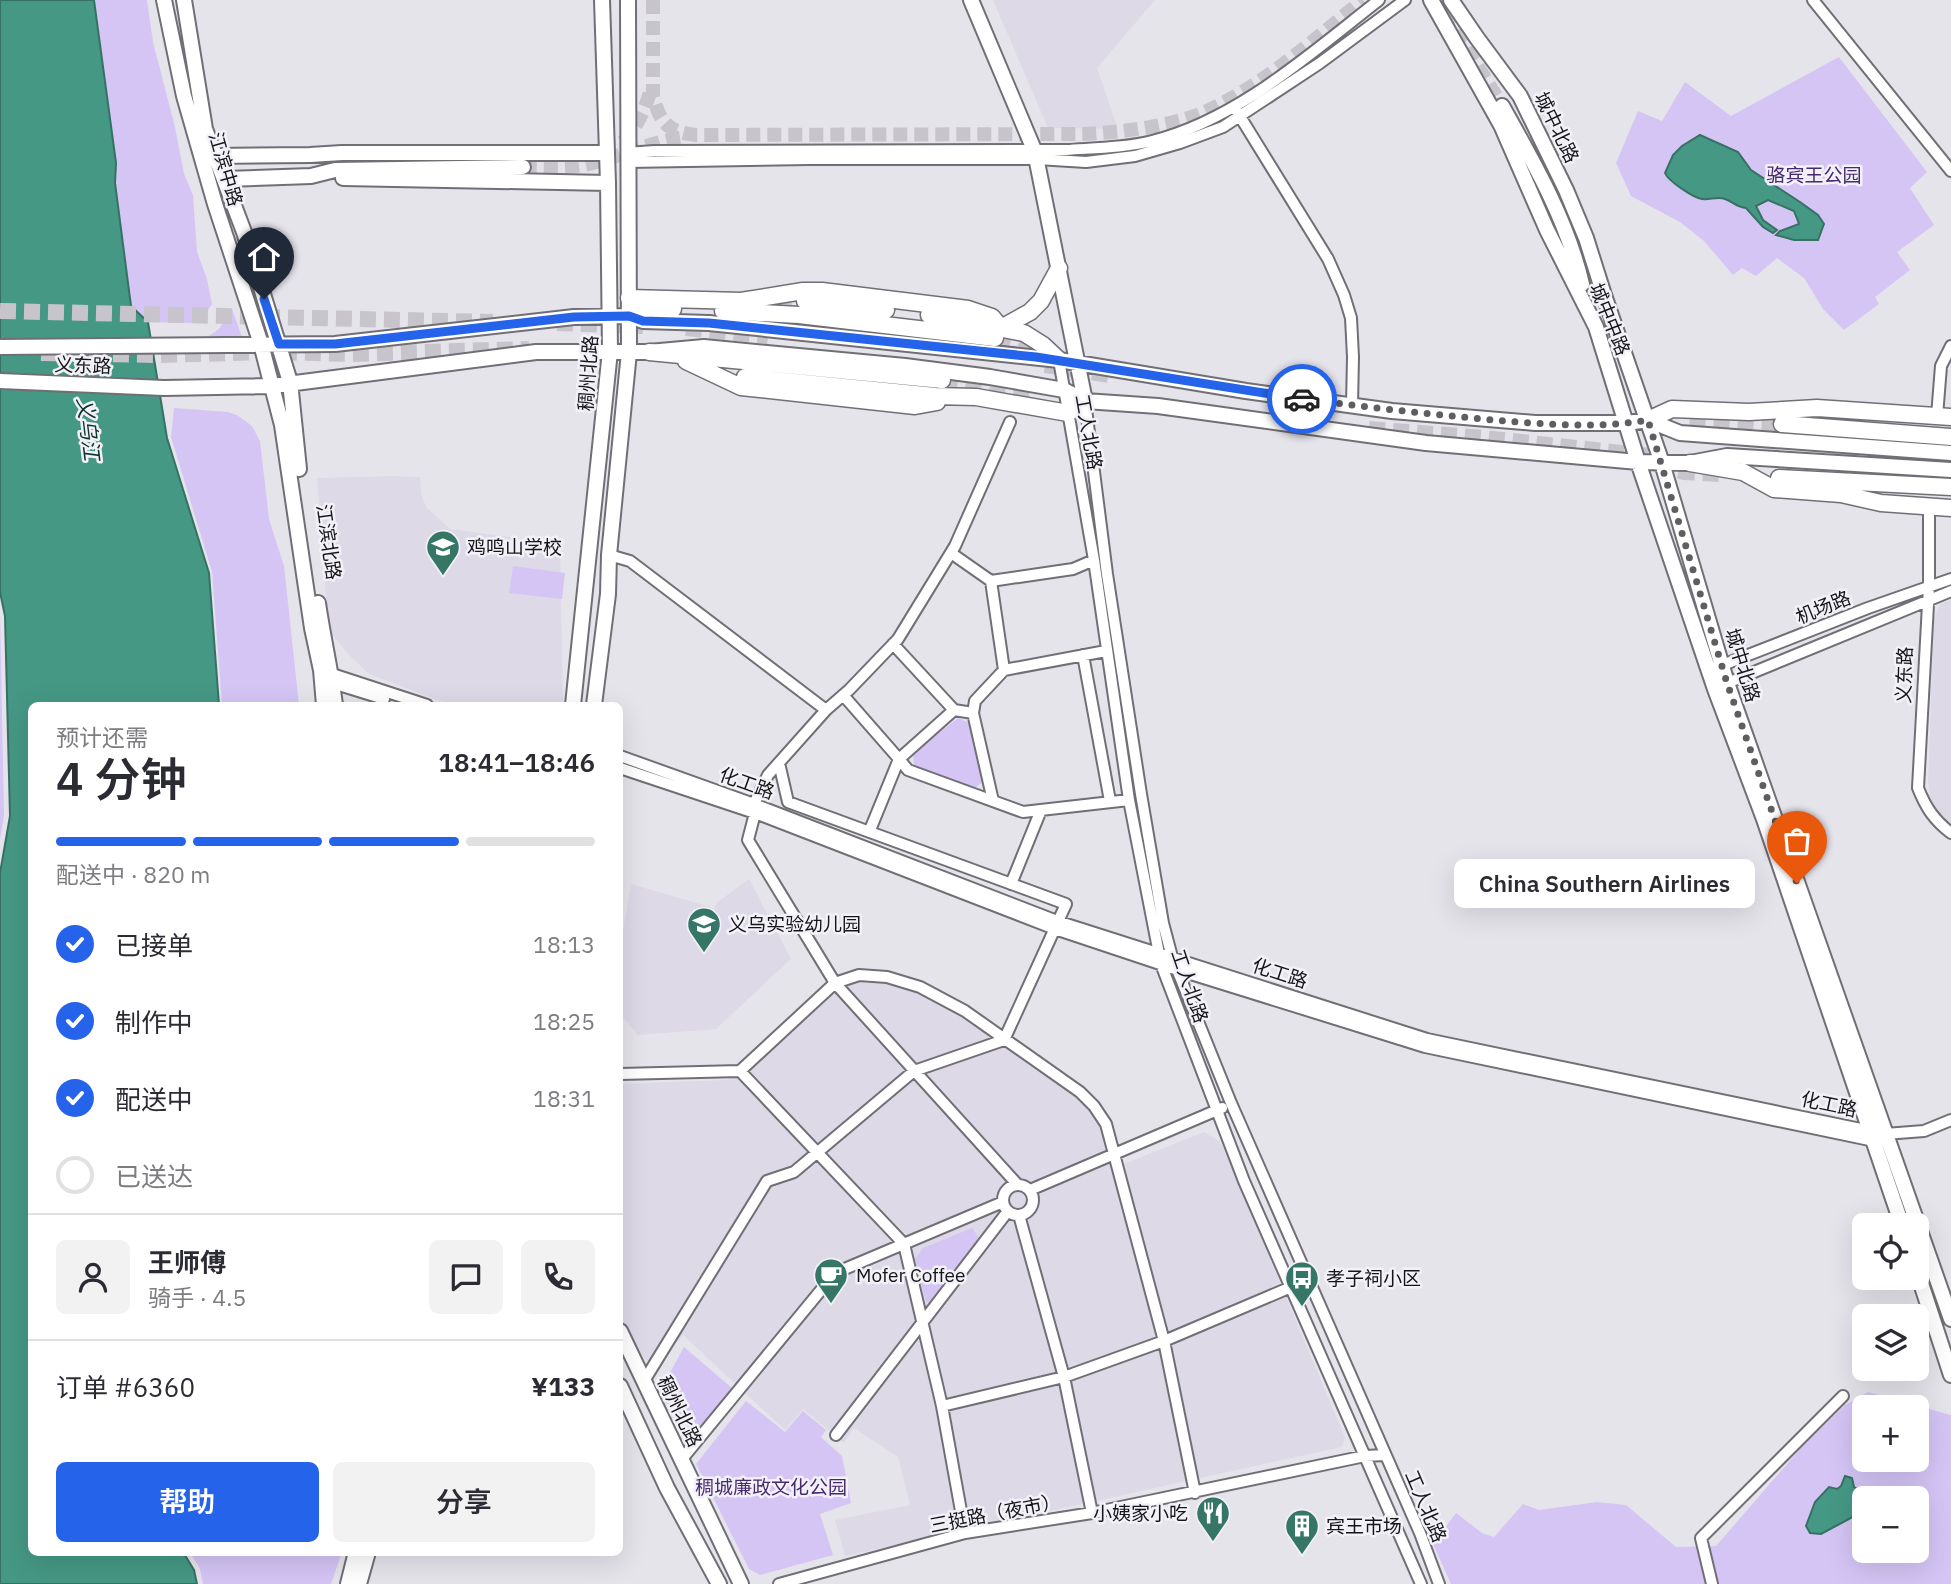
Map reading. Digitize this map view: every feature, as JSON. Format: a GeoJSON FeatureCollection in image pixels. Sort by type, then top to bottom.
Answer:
{"type":"FeatureCollection","features":[{"type":"Feature","properties":{"kind":"highway"},"geometry":{"type":"LineString","coordinates":[[805,301],[930,315],[998,333],[1030,312],[1041,301],[1059,268]]}},
{"type":"Feature","properties":{"kind":"highway"},"geometry":{"type":"LineString","coordinates":[[629,298],[741,301],[803,291],[822,291],[968,309],[992,317],[998,333]]}},
{"type":"Feature","properties":{"kind":"highway"},"geometry":{"type":"LineString","coordinates":[[629,316],[657,309],[799,314],[998,333],[1024,333],[1043,345],[1059,360]]}},
{"type":"Feature","properties":{"kind":"highway"},"geometry":{"type":"LineString","coordinates":[[649,352],[942,380]]}},
{"type":"Feature","properties":{"kind":"highway"},"geometry":{"type":"LineString","coordinates":[[671,355],[741,387],[915,406],[950,396]]}},
{"type":"Feature","properties":{"kind":"highway"},"geometry":{"type":"LineString","coordinates":[[745,377],[976,397],[1068,413],[1086,401]]}},
{"type":"Feature","properties":{"kind":"highway"},"geometry":{"type":"LineString","coordinates":[[1749,412],[1816,408],[1944,416]]}},
{"type":"Feature","properties":{"kind":"highway"},"geometry":{"type":"LineString","coordinates":[[1648,420],[1672,409],[1951,427]]}},
{"type":"Feature","properties":{"kind":"highway"},"geometry":{"type":"LineString","coordinates":[[1782,424],[1951,437]]}},
{"type":"Feature","properties":{"kind":"highway"},"geometry":{"type":"LineString","coordinates":[[1690,463],[1744,472],[1774,489],[1841,494],[1881,503],[1951,508]]}},
{"type":"Feature","properties":{"kind":"highway"},"geometry":{"type":"LineString","coordinates":[[1779,478],[1951,487]]}},
{"type":"Feature","properties":{"kind":"highway"},"geometry":{"type":"LineString","coordinates":[[1841,494],[1860,492],[1951,499]]}},
{"type":"Feature","properties":{"kind":"main road","name":"江滨中路"},"geometry":{"type":"LineString","coordinates":[[164,0],[184,96],[272,386]]}},
{"type":"Feature","properties":{"kind":"main road","name":"江滨中路"},"geometry":{"type":"LineString","coordinates":[[184,0],[205,129],[244,232],[290,382]]}},
{"type":"Feature","properties":{"kind":"main road","name":"稠州北路"},"geometry":{"type":"LineString","coordinates":[[573,702],[610,351],[602,0]]}},
{"type":"Feature","properties":{"kind":"main road","name":"稠州北路"},"geometry":{"type":"LineString","coordinates":[[594,702],[608,594],[609,555],[629,352],[628,0]]}},
{"type":"Feature","properties":{"kind":"main road"},"geometry":{"type":"LineString","coordinates":[[971,0],[1036,155],[1086,401],[1158,406],[1426,443],[1638,462],[1690,463],[1727,456],[1951,470]]}},
{"type":"Feature","properties":{"kind":"main road","name":"城中中路"},"geometry":{"type":"LineString","coordinates":[[1431,0],[1501,125],[1547,230],[1596,327],[1638,462],[1709,671]]}},
{"type":"Feature","properties":{"kind":"main road","name":"城中北路"},"geometry":{"type":"LineString","coordinates":[[1451,0],[1520,96],[1586,238],[1662,463],[1723,665],[1721,686]]}},
{"type":"Feature","properties":{"kind":"main road"},"geometry":{"type":"LineString","coordinates":[[1588,310],[1578,267],[1551,197],[1498,94],[1542,164],[1602,291]]}},
{"type":"Feature","properties":{"kind":"main road"},"geometry":{"type":"LineString","coordinates":[[213,156],[606,153]]}},
{"type":"Feature","properties":{"kind":"main road"},"geometry":{"type":"LineString","coordinates":[[310,155],[331,161],[524,163],[335,170],[311,176]]}},
{"type":"Feature","properties":{"kind":"main road"},"geometry":{"type":"LineString","coordinates":[[285,156],[279,160],[277,166],[279,171],[288,177]]}},
{"type":"Feature","properties":{"kind":"main road"},"geometry":{"type":"LineString","coordinates":[[225,179],[311,176],[373,180],[608,183]]}},
{"type":"Feature","properties":{"kind":"main road","name":"义东路"},"geometry":{"type":"LineString","coordinates":[[0,347],[335,344],[574,317],[629,316],[643,321],[709,323],[1059,360],[1246,391],[1352,405],[1535,423],[1627,424],[1648,420]]}},
{"type":"Feature","properties":{"kind":"main road","name":"义东路"},"geometry":{"type":"LineString","coordinates":[[0,381],[164,388],[272,386],[536,352],[649,352],[704,347],[990,377],[1064,390],[1086,401]]}},
{"type":"Feature","properties":{"kind":"main road","name":"江滨北路"},"geometry":{"type":"LineString","coordinates":[[290,382],[293,426],[321,622],[326,677],[324,702]]}},
{"type":"Feature","properties":{"kind":"main road","name":"江滨北路"},"geometry":{"type":"LineString","coordinates":[[272,386],[282,425],[312,628],[334,702]]}},
{"type":"Feature","properties":{"kind":"main road"},"geometry":{"type":"LineString","coordinates":[[1648,420],[1680,433],[1951,453]]}},
{"type":"Feature","properties":{"kind":"main road","name":"城中北路"},"geometry":{"type":"LineString","coordinates":[[1709,671],[1721,686],[1880,1137],[1951,1319]]}},
{"type":"Feature","properties":{"kind":"main road","name":"城中北路"},"geometry":{"type":"LineString","coordinates":[[1880,1137],[1899,1213]]}},
{"type":"Feature","properties":{"kind":"main road"},"geometry":{"type":"LineString","coordinates":[[1923,1290],[1951,1375]]}},
{"type":"Feature","properties":{"kind":"main road","name":"稠州北路"},"geometry":{"type":"LineString","coordinates":[[623,1337],[651,1401],[682,1459],[741,1584]]}},
{"type":"Feature","properties":{"kind":"main road"},"geometry":{"type":"LineString","coordinates":[[623,1393],[667,1488],[719,1584]]}},
{"type":"Feature","properties":{"kind":"main road"},"geometry":{"type":"LineString","coordinates":[[348,1584],[355,1556]]}},
{"type":"Feature","properties":{"kind":"main road"},"geometry":{"type":"LineString","coordinates":[[359,1584],[367,1556]]}},
{"type":"Feature","properties":{"kind":"street"},"geometry":{"type":"LineString","coordinates":[[1237,111],[1379,0]]}},
{"type":"Feature","properties":{"kind":"street"},"geometry":{"type":"LineString","coordinates":[[627,157],[809,159],[1036,155],[1122,147],[1155,140],[1237,111],[1320,63],[1405,0]]}},
{"type":"Feature","properties":{"kind":"street"},"geometry":{"type":"LineString","coordinates":[[1813,0],[1951,171]]}},
{"type":"Feature","properties":{"kind":"street"},"geometry":{"type":"LineString","coordinates":[[1237,111],[1328,259],[1344,295],[1350,318],[1353,357],[1352,405]]}},
{"type":"Feature","properties":{"kind":"street"},"geometry":{"type":"LineString","coordinates":[[1944,416],[1941,366],[1951,346]]}},
{"type":"Feature","properties":{"kind":"street","name":"工人北路"},"geometry":{"type":"LineString","coordinates":[[1059,360],[1094,560],[1129,800],[1160,959],[1244,1181],[1421,1584]]}},
{"type":"Feature","properties":{"kind":"street","name":"工人北路"},"geometry":{"type":"LineString","coordinates":[[1086,401],[1107,574],[1163,923],[1172,957],[1231,1103],[1310,1279],[1439,1584]]}},
{"type":"Feature","properties":{"kind":"street"},"geometry":{"type":"LineString","coordinates":[[682,1459],[835,1273],[1009,1205],[1031,1208],[1033,1199],[1030,1190],[1017,1184],[995,1162],[835,984],[748,840],[754,808],[768,775],[826,710],[894,643],[951,553],[1010,422]]}},
{"type":"Feature","properties":{"kind":"street","name":"义东路"},"geometry":{"type":"LineString","coordinates":[[1929,507],[1929,586],[1926,600],[1918,788],[1927,810],[1951,833]]}},
{"type":"Feature","properties":{"kind":"street"},"geometry":{"type":"LineString","coordinates":[[951,553],[992,581],[1073,569],[1094,560]]}},
{"type":"Feature","properties":{"kind":"street"},"geometry":{"type":"LineString","coordinates":[[609,555],[630,561],[826,710]]}},
{"type":"Feature","properties":{"kind":"street","name":"机场路"},"geometry":{"type":"LineString","coordinates":[[1709,671],[1951,579]]}},
{"type":"Feature","properties":{"kind":"street"},"geometry":{"type":"LineString","coordinates":[[992,581],[1004,670]]}},
{"type":"Feature","properties":{"kind":"street","name":"机场路"},"geometry":{"type":"LineString","coordinates":[[1721,686],[1951,591]]}},
{"type":"Feature","properties":{"kind":"street"},"geometry":{"type":"LineString","coordinates":[[894,643],[954,710],[973,713]]}},
{"type":"Feature","properties":{"kind":"street"},"geometry":{"type":"LineString","coordinates":[[993,801],[973,713],[975,701],[1004,670],[1106,651]]}},
{"type":"Feature","properties":{"kind":"street"},"geometry":{"type":"LineString","coordinates":[[1083,655],[1110,801]]}},
{"type":"Feature","properties":{"kind":"street"},"geometry":{"type":"LineString","coordinates":[[326,677],[398,702]]}},
{"type":"Feature","properties":{"kind":"street"},"geometry":{"type":"LineString","coordinates":[[326,677],[416,702]]}},
{"type":"Feature","properties":{"kind":"street"},"geometry":{"type":"LineString","coordinates":[[843,695],[908,770],[1024,812],[1129,800]]}},
{"type":"Feature","properties":{"kind":"street"},"geometry":{"type":"LineString","coordinates":[[870,830],[899,760],[954,710]]}},
{"type":"Feature","properties":{"kind":"street"},"geometry":{"type":"LineString","coordinates":[[1096,729],[1118,724]]}},
{"type":"Feature","properties":{"kind":"street","name":"化工路"},"geometry":{"type":"LineString","coordinates":[[623,757],[1056,925],[1160,959],[1178,970],[1425,1047],[1880,1137],[1924,1131],[1951,1120]]}},
{"type":"Feature","properties":{"kind":"street"},"geometry":{"type":"LineString","coordinates":[[644,1381],[767,1181],[794,1172],[914,1071],[1004,1040],[1066,904],[788,802],[779,763]]}},
{"type":"Feature","properties":{"kind":"street","name":"化工路"},"geometry":{"type":"LineString","coordinates":[[623,769],[754,808]]}},
{"type":"Feature","properties":{"kind":"street"},"geometry":{"type":"LineString","coordinates":[[1012,884],[1041,810]]}},
{"type":"Feature","properties":{"kind":"street","name":"化工路"},"geometry":{"type":"LineString","coordinates":[[1160,959],[1172,957],[1427,1039],[1880,1137]]}},
{"type":"Feature","properties":{"kind":"street"},"geometry":{"type":"LineString","coordinates":[[623,1074],[740,1071],[835,984],[859,975],[887,977],[920,987],[965,1011],[1080,1092],[1106,1124],[1164,1341],[1195,1493]]}},
{"type":"Feature","properties":{"kind":"street"},"geometry":{"type":"LineString","coordinates":[[740,1071],[904,1244],[942,1406],[965,1533]]}},
{"type":"Feature","properties":{"kind":"street"},"geometry":{"type":"LineString","coordinates":[[1030,1190],[1231,1103]]}},
{"type":"Feature","properties":{"kind":"street"},"geometry":{"type":"LineString","coordinates":[[995,1162],[1064,1377],[1092,1514]]}},
{"type":"Feature","properties":{"kind":"street"},"geometry":{"type":"LineString","coordinates":[[836,1435],[923,1324],[1009,1205],[1017,1184]]}},
{"type":"Feature","properties":{"kind":"street"},"geometry":{"type":"LineString","coordinates":[[942,1406],[1064,1377],[1164,1341],[1310,1279]]}},
{"type":"Feature","properties":{"kind":"street"},"geometry":{"type":"LineString","coordinates":[[1712,1584],[1701,1538],[1843,1396]]}},
{"type":"Feature","properties":{"kind":"street","name":"三挺路（夜市）"},"geometry":{"type":"LineString","coordinates":[[779,1584],[965,1533],[1092,1514],[1365,1456],[1385,1455]]}},
{"type":"Feature","properties":{"kind":"shaded area"},"geometry":{"type":"Polygon","coordinates":[[[993,0],[1155,0],[1097,68],[1118,129],[1048,128],[993,0]]]}},
{"type":"Feature","properties":{"kind":"shaded area","name":"鸡鸣山学校"},"geometry":{"type":"Polygon","coordinates":[[[420,477],[421,493],[426,507],[450,529],[560,544],[563,702],[443,702],[369,674],[332,634],[327,609],[317,478],[420,477]]]}},
{"type":"Feature","properties":{"kind":"shaded area"},"geometry":{"type":"Polygon","coordinates":[[[1951,600],[1951,826],[1941,818],[1930,799],[1928,781],[1934,618],[1940,604],[1951,600]]]}},
{"type":"Feature","properties":{"kind":"shaded area","name":"义乌实验幼儿园"},"geometry":{"type":"Polygon","coordinates":[[[749,879],[791,959],[716,1029],[638,1035],[623,1018],[623,931],[631,884],[714,908],[719,901],[749,879]]]}},
{"type":"Feature","properties":{"kind":"shaded area"},"geometry":{"type":"Polygon","coordinates":[[[887,980],[909,986],[950,1006],[1075,1096],[1098,1119],[1111,1169],[1204,1132],[1219,1141],[1345,1438],[1342,1447],[845,1556],[835,1520],[910,1505],[898,1457],[854,1428],[844,1443],[803,1409],[785,1430],[683,1335],[667,1355],[647,1361],[633,1341],[623,1319],[623,1084],[726,1080],[752,1066],[822,1000],[854,981],[887,980]]]}},
{"type":"Feature","properties":{"kind":"green space"},"geometry":{"type":"Polygon","coordinates":[[[95,0],[147,0],[153,42],[184,174],[193,195],[197,252],[207,279],[212,304],[201,320],[193,323],[148,322],[131,306],[95,0]]]}},
{"type":"Feature","properties":{"kind":"green space","name":"骆宾王公园"},"geometry":{"type":"Polygon","coordinates":[[[1839,57],[1927,172],[1910,188],[1934,225],[1897,252],[1910,270],[1875,297],[1879,304],[1844,330],[1823,309],[1804,278],[1777,258],[1756,276],[1742,268],[1733,275],[1704,241],[1680,222],[1631,196],[1616,163],[1638,111],[1662,121],[1685,82],[1731,116],[1839,57]]]}},
{"type":"Feature","properties":{"kind":"green space"},"geometry":{"type":"Polygon","coordinates":[[[232,309],[246,348],[203,340],[219,329],[232,309]]]}},
{"type":"Feature","properties":{"kind":"green space"},"geometry":{"type":"Polygon","coordinates":[[[174,408],[237,415],[252,426],[260,441],[269,519],[284,566],[299,702],[222,702],[212,572],[171,437],[174,408]]]}},
{"type":"Feature","properties":{"kind":"green space"},"geometry":{"type":"Polygon","coordinates":[[[513,566],[565,573],[562,599],[509,593],[513,566]]]}},
{"type":"Feature","properties":{"kind":"green space"},"geometry":{"type":"Polygon","coordinates":[[[0,612],[4,816],[0,840],[0,612]]]}},
{"type":"Feature","properties":{"kind":"green space"},"geometry":{"type":"Polygon","coordinates":[[[958,718],[972,724],[984,781],[972,790],[914,766],[913,753],[958,718]]]}},
{"type":"Feature","properties":{"kind":"green space"},"geometry":{"type":"Polygon","coordinates":[[[972,1228],[979,1238],[930,1301],[926,1302],[915,1259],[923,1248],[972,1228]]]}},
{"type":"Feature","properties":{"kind":"green space"},"geometry":{"type":"Polygon","coordinates":[[[684,1347],[732,1388],[688,1443],[660,1391],[684,1347]]]}},
{"type":"Feature","properties":{"kind":"green space","name":"稠城廉政文化公园"},"geometry":{"type":"Polygon","coordinates":[[[746,1401],[785,1432],[803,1411],[826,1430],[821,1437],[842,1456],[851,1503],[820,1514],[833,1555],[760,1575],[749,1569],[696,1464],[746,1401]]]}},
{"type":"Feature","properties":{"kind":"green space"},"geometry":{"type":"Polygon","coordinates":[[[1852,1401],[1852,1472],[1929,1472],[1929,1409],[1951,1415],[1951,1584],[1451,1584],[1433,1544],[1456,1513],[1482,1533],[1494,1537],[1523,1504],[1539,1510],[1597,1502],[1626,1505],[1676,1547],[1716,1546],[1800,1449],[1852,1401]]]}},
{"type":"Feature","properties":{"kind":"green space"},"geometry":{"type":"Polygon","coordinates":[[[192,1556],[341,1556],[331,1584],[203,1584],[200,1569],[192,1556]]]}},
{"type":"Feature","properties":{"kind":"water","name":"义乌江"},"geometry":{"type":"Polygon","coordinates":[[[0,0],[94,0],[116,163],[115,183],[131,306],[148,322],[167,438],[209,573],[219,702],[28,702],[28,1556],[185,1556],[194,1570],[197,1584],[0,1584],[0,873],[10,816],[5,616],[0,592],[0,0]]]}},
{"type":"Feature","properties":{"kind":"water"},"geometry":{"type":"Polygon","coordinates":[[[1700,135],[1738,152],[1751,170],[1818,215],[1824,224],[1818,240],[1794,240],[1776,235],[1799,224],[1794,211],[1768,200],[1756,206],[1763,220],[1777,230],[1773,233],[1763,227],[1746,208],[1722,198],[1698,198],[1671,180],[1665,173],[1673,155],[1700,135]]]}},
{"type":"Feature","properties":{"kind":"water"},"geometry":{"type":"Polygon","coordinates":[[[1845,1476],[1852,1478],[1852,1517],[1821,1534],[1810,1533],[1806,1526],[1815,1502],[1829,1487],[1837,1489],[1845,1476]]]}},
{"type":"Feature","properties":{"kind":"tunnel"},"geometry":{"type":"LineString","coordinates":[[653,0],[653,96],[659,113],[667,124],[678,131],[696,135],[1081,134],[1162,125],[1207,111],[1249,88],[1363,0]]}},
{"type":"Feature","properties":{"kind":"tunnel"},"geometry":{"type":"LineString","coordinates":[[1445,13],[1496,96]]}},
{"type":"Feature","properties":{"kind":"tunnel"},"geometry":{"type":"LineString","coordinates":[[623,142],[640,117],[651,89]]}},
{"type":"Feature","properties":{"kind":"tunnel"},"geometry":{"type":"LineString","coordinates":[[523,167],[581,165],[685,137]]}},
{"type":"Feature","properties":{"kind":"tunnel"},"geometry":{"type":"LineString","coordinates":[[752,309],[805,301]]}},
{"type":"Feature","properties":{"kind":"tunnel"},"geometry":{"type":"LineString","coordinates":[[0,311],[493,322]]}},
{"type":"Feature","properties":{"kind":"tunnel"},"geometry":{"type":"LineString","coordinates":[[557,323],[643,326]]}},
{"type":"Feature","properties":{"kind":"tunnel"},"geometry":{"type":"LineString","coordinates":[[686,328],[768,336]]}},
{"type":"Feature","properties":{"kind":"tunnel"},"geometry":{"type":"LineString","coordinates":[[995,338],[1040,357]]}},
{"type":"Feature","properties":{"kind":"tunnel"},"geometry":{"type":"LineString","coordinates":[[41,353],[352,354],[529,349]]}},
{"type":"Feature","properties":{"kind":"tunnel"},"geometry":{"type":"LineString","coordinates":[[1045,365],[1116,376]]}},
{"type":"Feature","properties":{"kind":"tunnel"},"geometry":{"type":"LineString","coordinates":[[942,380],[1000,388],[1033,389]]}},
{"type":"Feature","properties":{"kind":"tunnel"},"geometry":{"type":"LineString","coordinates":[[1690,417],[1782,424]]}},
{"type":"Feature","properties":{"kind":"tunnel"},"geometry":{"type":"LineString","coordinates":[[1369,429],[1485,438],[1650,456]]}},
{"type":"Feature","properties":{"kind":"tunnel"},"geometry":{"type":"LineString","coordinates":[[1656,464],[1684,472],[1720,474]]}},
{"type":"Feature","properties":{"kind":"way so far"},"geometry":{"type":"LineString","coordinates":[[1302,399],[1392,411],[1535,423],[1627,424],[1648,420],[1727,683],[1797,883]]}},
{"type":"Feature","properties":{"kind":"place","name":"鸡鸣山学校"},"geometry":{"type":"Point","coordinates":[443,577]}},
{"type":"Feature","properties":{"kind":"place","name":"China Southern Airlines"},"geometry":{"type":"Point","coordinates":[1797,883]}},
{"type":"Feature","properties":{"kind":"place","name":"义乌实验幼儿园"},"geometry":{"type":"Point","coordinates":[704,954]}},
{"type":"Feature","properties":{"kind":"place","name":"Mofer Coffee"},"geometry":{"type":"Point","coordinates":[831,1305]}},
{"type":"Feature","properties":{"kind":"place","name":"孝子祠小区"},"geometry":{"type":"Point","coordinates":[1302,1308]}},
{"type":"Feature","properties":{"kind":"place","name":"小姨家小吃"},"geometry":{"type":"Point","coordinates":[1213,1543]}},
{"type":"Feature","properties":{"kind":"place","name":"宾王市场"},"geometry":{"type":"Point","coordinates":[1302,1556]}},
{"type":"Feature","properties":{"kind":"route"},"geometry":{"type":"LineString","coordinates":[[264,299],[279,344],[335,344],[574,317],[629,316],[643,321],[709,323],[1036,357],[1302,399]]}}]}
